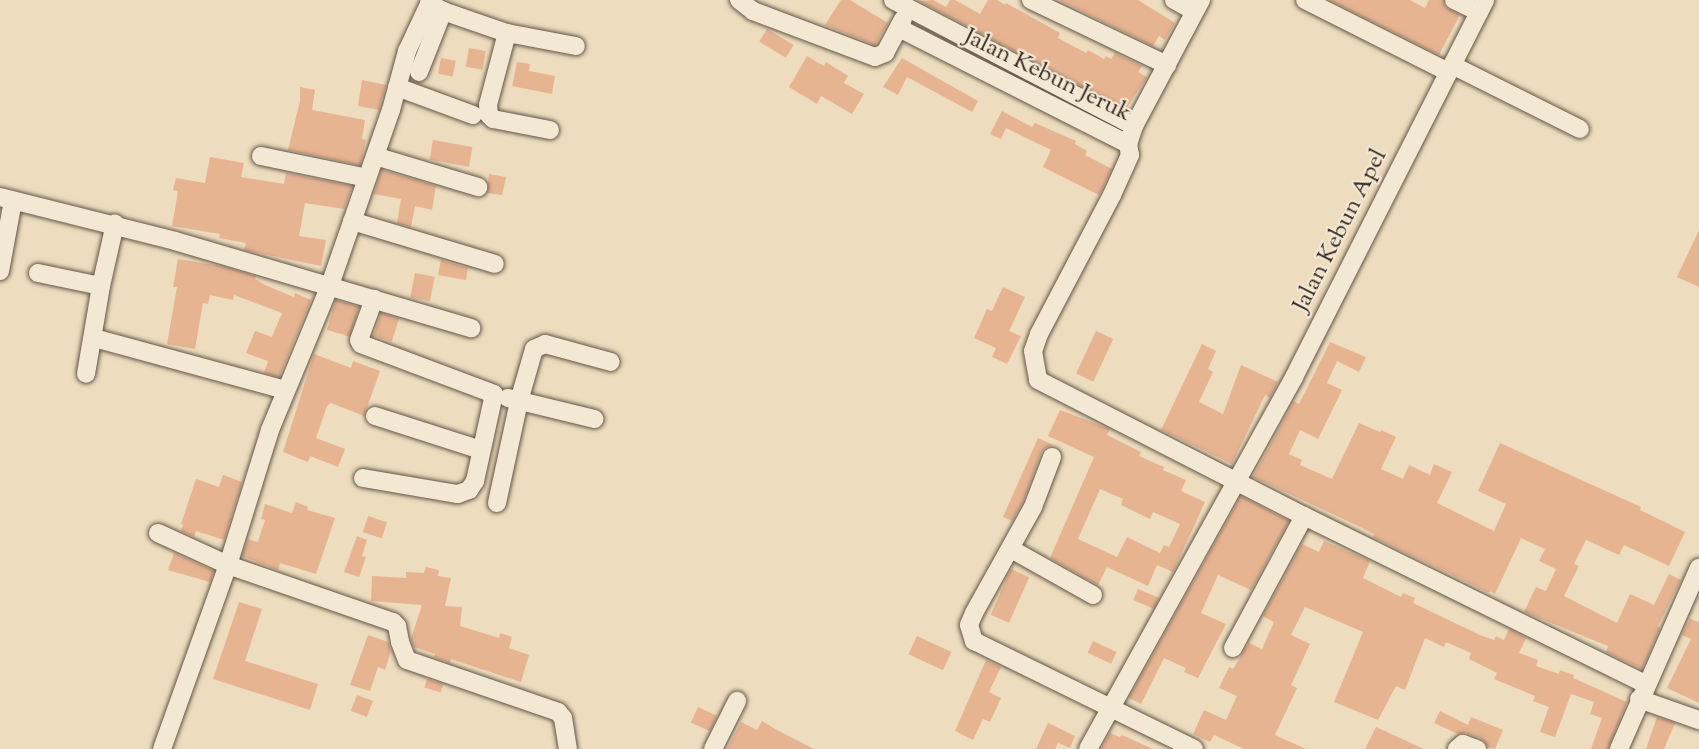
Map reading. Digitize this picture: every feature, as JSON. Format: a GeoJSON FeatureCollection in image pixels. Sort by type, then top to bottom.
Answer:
{"type":"FeatureCollection","features":[{"type":"Feature","properties":{"kind":"street"},"geometry":{"type":"LineString","coordinates":[[1031,0],[1167,65]]}},
{"type":"Feature","properties":{"kind":"street"},"geometry":{"type":"LineString","coordinates":[[1174,0],[1197,5]]}},
{"type":"Feature","properties":{"kind":"street"},"geometry":{"type":"LineString","coordinates":[[1305,0],[1580,129]]}},
{"type":"Feature","properties":{"kind":"street"},"geometry":{"type":"LineString","coordinates":[[1454,0],[1482,6]]}},
{"type":"Feature","properties":{"kind":"street"},"geometry":{"type":"LineString","coordinates":[[746,6],[866,55],[880,57],[899,28],[905,3],[1134,126]]}},
{"type":"Feature","properties":{"kind":"street"},"geometry":{"type":"LineString","coordinates":[[434,5],[507,33],[576,46]]}},
{"type":"Feature","properties":{"kind":"street"},"geometry":{"type":"LineString","coordinates":[[419,72],[434,5]]}},
{"type":"Feature","properties":{"kind":"street"},"geometry":{"type":"LineString","coordinates":[[162,749],[228,565],[270,430],[330,285],[375,156],[407,51],[434,5]]}},
{"type":"Feature","properties":{"kind":"street","name":"Jalan Kebun Jeruk"},"geometry":{"type":"LineString","coordinates":[[899,28],[1128,144],[1134,126],[1197,5]]}},
{"type":"Feature","properties":{"kind":"street","name":"Jalan Kebun Apel"},"geometry":{"type":"LineString","coordinates":[[1088,749],[1294,377],[1482,6]]}},
{"type":"Feature","properties":{"kind":"street"},"geometry":{"type":"LineString","coordinates":[[507,33],[488,105],[489,115],[493,118],[550,130]]}},
{"type":"Feature","properties":{"kind":"street"},"geometry":{"type":"LineString","coordinates":[[397,87],[473,115]]}},
{"type":"Feature","properties":{"kind":"street"},"geometry":{"type":"LineString","coordinates":[[1128,144],[1130,155],[1112,195],[1039,334],[1033,351],[1038,380],[1699,720]]}},
{"type":"Feature","properties":{"kind":"street"},"geometry":{"type":"LineString","coordinates":[[261,156],[367,178]]}},
{"type":"Feature","properties":{"kind":"street"},"geometry":{"type":"LineString","coordinates":[[375,156],[478,187]]}},
{"type":"Feature","properties":{"kind":"street"},"geometry":{"type":"LineString","coordinates":[[0,271],[7,199],[115,224],[471,328]]}},
{"type":"Feature","properties":{"kind":"street"},"geometry":{"type":"LineString","coordinates":[[352,221],[495,264]]}},
{"type":"Feature","properties":{"kind":"street"},"geometry":{"type":"LineString","coordinates":[[86,374],[94,338],[101,286],[115,224]]}},
{"type":"Feature","properties":{"kind":"street"},"geometry":{"type":"LineString","coordinates":[[38,273],[101,286]]}},
{"type":"Feature","properties":{"kind":"street"},"geometry":{"type":"LineString","coordinates":[[374,298],[359,340],[361,344],[494,394],[594,419]]}},
{"type":"Feature","properties":{"kind":"street"},"geometry":{"type":"LineString","coordinates":[[94,338],[285,390]]}},
{"type":"Feature","properties":{"kind":"street"},"geometry":{"type":"LineString","coordinates":[[497,503],[519,400],[534,348],[545,344],[611,363]]}},
{"type":"Feature","properties":{"kind":"street"},"geometry":{"type":"LineString","coordinates":[[363,478],[458,494],[469,490],[475,481],[494,394]]}},
{"type":"Feature","properties":{"kind":"street"},"geometry":{"type":"LineString","coordinates":[[375,416],[481,450]]}},
{"type":"Feature","properties":{"kind":"street"},"geometry":{"type":"LineString","coordinates":[[1052,457],[1033,507],[974,613],[969,626],[974,641],[1194,749]]}},
{"type":"Feature","properties":{"kind":"street"},"geometry":{"type":"LineString","coordinates":[[1233,648],[1305,516]]}},
{"type":"Feature","properties":{"kind":"street"},"geometry":{"type":"LineString","coordinates":[[158,533],[228,565],[393,622],[397,626],[399,642],[407,660],[558,712],[563,718],[568,749]]}},
{"type":"Feature","properties":{"kind":"street"},"geometry":{"type":"LineString","coordinates":[[1011,549],[1093,595]]}},
{"type":"Feature","properties":{"kind":"street"},"geometry":{"type":"LineString","coordinates":[[1619,749],[1642,692],[1699,568]]}},
{"type":"Feature","properties":{"kind":"street"},"geometry":{"type":"LineString","coordinates":[[713,749],[737,701]]}},
{"type":"Feature","properties":{"kind":"street"},"geometry":{"type":"LineString","coordinates":[[1456,749],[1463,744],[1477,749]]}},
{"type":"Feature","properties":{"kind":"building"},"geometry":{"type":"Polygon","coordinates":[[[841,0],[850,0],[888,23],[875,45],[825,25],[841,0]]]}},
{"type":"Feature","properties":{"kind":"building"},"geometry":{"type":"Polygon","coordinates":[[[933,0],[946,7],[950,0],[955,0],[980,14],[988,0],[997,0],[1005,5],[1006,3],[1060,33],[1058,38],[1086,53],[1088,50],[1104,59],[1106,56],[1111,59],[1115,53],[1142,66],[1138,72],[1147,77],[1126,109],[919,1],[933,0]]]}},
{"type":"Feature","properties":{"kind":"building"},"geometry":{"type":"Polygon","coordinates":[[[1059,0],[1138,0],[1175,23],[1165,40],[1159,36],[1153,46],[1059,0]]]}},
{"type":"Feature","properties":{"kind":"building"},"geometry":{"type":"Polygon","coordinates":[[[1330,0],[1410,0],[1425,8],[1429,0],[1443,0],[1445,7],[1460,15],[1439,55],[1330,0]]]}},
{"type":"Feature","properties":{"kind":"building"},"geometry":{"type":"Polygon","coordinates":[[[767,29],[794,45],[786,58],[759,42],[767,29]]]}},
{"type":"Feature","properties":{"kind":"building"},"geometry":{"type":"Polygon","coordinates":[[[469,48],[486,51],[482,70],[466,67],[469,48]]]}},
{"type":"Feature","properties":{"kind":"building"},"geometry":{"type":"Polygon","coordinates":[[[807,56],[824,66],[826,62],[848,76],[844,83],[864,94],[852,114],[821,96],[817,104],[789,87],[807,56]]]}},
{"type":"Feature","properties":{"kind":"building"},"geometry":{"type":"Polygon","coordinates":[[[441,58],[456,61],[453,77],[438,74],[441,58]]]}},
{"type":"Feature","properties":{"kind":"building"},"geometry":{"type":"Polygon","coordinates":[[[902,58],[978,101],[972,112],[907,77],[898,95],[883,87],[902,58]]]}},
{"type":"Feature","properties":{"kind":"building"},"geometry":{"type":"Polygon","coordinates":[[[517,62],[530,64],[529,71],[555,76],[552,94],[512,86],[517,62]]]}},
{"type":"Feature","properties":{"kind":"building"},"geometry":{"type":"Polygon","coordinates":[[[362,80],[386,85],[379,110],[358,106],[362,80]]]}},
{"type":"Feature","properties":{"kind":"building"},"geometry":{"type":"Polygon","coordinates":[[[300,87],[315,90],[312,110],[365,120],[362,139],[366,140],[360,165],[288,150],[300,101],[300,87]]]}},
{"type":"Feature","properties":{"kind":"building"},"geometry":{"type":"Polygon","coordinates":[[[1002,111],[1032,127],[1035,123],[1076,141],[1075,144],[1087,151],[1085,155],[1112,169],[1099,195],[1043,167],[1051,150],[1006,128],[1001,139],[990,134],[1002,111]]]}},
{"type":"Feature","properties":{"kind":"building"},"geometry":{"type":"Polygon","coordinates":[[[433,140],[472,147],[469,167],[430,160],[433,140]]]}},
{"type":"Feature","properties":{"kind":"building"},"geometry":{"type":"Polygon","coordinates":[[[210,157],[244,163],[241,177],[284,184],[286,173],[352,186],[344,209],[305,203],[299,236],[326,240],[321,266],[244,250],[246,243],[219,238],[220,234],[172,226],[178,191],[173,190],[176,178],[205,183],[210,157]]]}},
{"type":"Feature","properties":{"kind":"building"},"geometry":{"type":"Polygon","coordinates":[[[382,170],[436,186],[432,210],[415,206],[411,227],[397,223],[401,199],[374,194],[382,170]]]}},
{"type":"Feature","properties":{"kind":"building"},"geometry":{"type":"Polygon","coordinates":[[[489,174],[506,177],[502,195],[487,193],[489,174]]]}},
{"type":"Feature","properties":{"kind":"building"},"geometry":{"type":"Polygon","coordinates":[[[1699,230],[1699,287],[1677,277],[1699,230]]]}},
{"type":"Feature","properties":{"kind":"building"},"geometry":{"type":"Polygon","coordinates":[[[178,259],[221,266],[256,276],[255,279],[265,285],[294,297],[295,293],[311,300],[279,377],[264,373],[268,361],[246,353],[255,331],[272,337],[282,313],[234,295],[233,300],[210,295],[208,304],[203,303],[195,349],[167,344],[177,287],[173,287],[178,259]]]}},
{"type":"Feature","properties":{"kind":"building"},"geometry":{"type":"Polygon","coordinates":[[[441,260],[468,268],[466,280],[438,275],[441,260]]]}},
{"type":"Feature","properties":{"kind":"building"},"geometry":{"type":"Polygon","coordinates":[[[415,273],[435,277],[430,301],[410,298],[415,273]]]}},
{"type":"Feature","properties":{"kind":"building"},"geometry":{"type":"Polygon","coordinates":[[[1003,287],[1025,297],[1009,331],[1021,336],[1007,364],[992,357],[996,348],[974,338],[987,309],[992,311],[1003,287]]]}},
{"type":"Feature","properties":{"kind":"building"},"geometry":{"type":"Polygon","coordinates":[[[336,300],[359,307],[350,337],[327,330],[336,300]]]}},
{"type":"Feature","properties":{"kind":"building"},"geometry":{"type":"Polygon","coordinates":[[[381,313],[399,319],[392,342],[374,336],[381,313]]]}},
{"type":"Feature","properties":{"kind":"building"},"geometry":{"type":"Polygon","coordinates":[[[1096,331],[1113,339],[1093,382],[1076,374],[1096,331]]]}},
{"type":"Feature","properties":{"kind":"building"},"geometry":{"type":"Polygon","coordinates":[[[1330,342],[1366,357],[1359,372],[1337,361],[1327,383],[1342,390],[1318,439],[1300,430],[1289,454],[1302,460],[1300,465],[1332,479],[1359,423],[1380,432],[1381,430],[1396,437],[1381,469],[1403,479],[1409,465],[1430,475],[1434,464],[1452,472],[1437,503],[1494,531],[1506,504],[1478,491],[1500,443],[1641,507],[1640,510],[1685,532],[1669,566],[1624,545],[1619,555],[1586,540],[1574,564],[1579,566],[1564,596],[1617,623],[1630,594],[1654,605],[1669,574],[1681,580],[1658,626],[1660,628],[1642,669],[1606,652],[1608,646],[1524,612],[1536,587],[1546,591],[1556,569],[1539,561],[1545,549],[1521,538],[1495,594],[1490,591],[1489,593],[1373,537],[1374,534],[1354,524],[1253,477],[1294,401],[1299,404],[1330,342]]]}},
{"type":"Feature","properties":{"kind":"building"},"geometry":{"type":"Polygon","coordinates":[[[1202,344],[1216,351],[1208,369],[1213,372],[1199,402],[1223,414],[1241,365],[1278,382],[1270,398],[1265,395],[1232,464],[1161,430],[1202,344]]]}},
{"type":"Feature","properties":{"kind":"building"},"geometry":{"type":"Polygon","coordinates":[[[314,354],[351,368],[353,361],[380,371],[364,416],[331,403],[327,406],[316,438],[345,449],[338,467],[310,456],[308,462],[283,452],[314,354]]]}},
{"type":"Feature","properties":{"kind":"building"},"geometry":{"type":"Polygon","coordinates":[[[1060,410],[1110,429],[1107,435],[1141,452],[1139,456],[1164,467],[1163,470],[1186,480],[1181,491],[1205,502],[1173,572],[1157,565],[1148,586],[1107,567],[1098,585],[1050,558],[1094,457],[1048,436],[1060,410]],[[1100,489],[1078,539],[1117,557],[1127,537],[1160,553],[1164,545],[1169,547],[1180,524],[1153,512],[1150,519],[1121,505],[1123,499],[1100,489]]]}},
{"type":"Feature","properties":{"kind":"building"},"geometry":{"type":"Polygon","coordinates":[[[1038,438],[1053,445],[1045,448],[1041,453],[1023,502],[1012,521],[1003,517],[1038,438]]]}},
{"type":"Feature","properties":{"kind":"building"},"geometry":{"type":"Polygon","coordinates":[[[223,475],[242,482],[224,540],[196,531],[194,537],[181,531],[183,525],[181,524],[196,479],[219,487],[223,475]]]}},
{"type":"Feature","properties":{"kind":"building"},"geometry":{"type":"Polygon","coordinates":[[[1243,497],[1289,521],[1251,590],[1218,575],[1201,613],[1226,624],[1198,678],[1184,672],[1186,668],[1164,658],[1141,704],[1129,698],[1240,498],[1243,497]]]}},
{"type":"Feature","properties":{"kind":"building"},"geometry":{"type":"Polygon","coordinates":[[[296,502],[308,507],[307,510],[335,518],[316,574],[280,563],[278,570],[242,556],[248,539],[258,542],[265,520],[261,519],[265,504],[292,513],[296,502]]]}},
{"type":"Feature","properties":{"kind":"building"},"geometry":{"type":"Polygon","coordinates":[[[368,516],[387,522],[382,538],[363,532],[368,516]]]}},
{"type":"Feature","properties":{"kind":"building"},"geometry":{"type":"Polygon","coordinates":[[[357,536],[367,540],[362,556],[366,557],[359,577],[344,572],[357,536]]]}},
{"type":"Feature","properties":{"kind":"building"},"geometry":{"type":"Polygon","coordinates":[[[1324,541],[1370,561],[1363,578],[1401,597],[1403,593],[1415,598],[1413,603],[1494,640],[1496,636],[1504,640],[1509,629],[1526,638],[1519,653],[1538,660],[1536,666],[1559,674],[1560,670],[1574,675],[1573,678],[1627,702],[1608,749],[1591,749],[1602,718],[1590,714],[1594,702],[1571,694],[1555,737],[1540,732],[1549,707],[1533,701],[1535,696],[1494,679],[1497,673],[1469,659],[1471,653],[1446,642],[1444,647],[1425,638],[1405,690],[1396,686],[1378,720],[1334,702],[1363,632],[1305,607],[1291,635],[1310,644],[1291,685],[1297,688],[1275,735],[1306,749],[1244,749],[1214,735],[1210,742],[1193,734],[1204,710],[1226,720],[1237,696],[1219,688],[1229,667],[1233,669],[1249,643],[1262,649],[1274,622],[1263,616],[1302,544],[1319,552],[1324,541]]]}},
{"type":"Feature","properties":{"kind":"building"},"geometry":{"type":"Polygon","coordinates":[[[174,553],[214,571],[210,582],[168,570],[174,553]]]}},
{"type":"Feature","properties":{"kind":"building"},"geometry":{"type":"Polygon","coordinates":[[[426,567],[439,570],[438,576],[451,578],[445,606],[462,607],[460,626],[499,638],[500,633],[512,637],[509,648],[529,655],[521,682],[451,659],[450,663],[434,657],[435,654],[414,647],[411,639],[422,605],[371,601],[372,576],[406,578],[406,572],[424,573],[426,567]]]}},
{"type":"Feature","properties":{"kind":"building"},"geometry":{"type":"Polygon","coordinates":[[[1011,569],[1029,577],[1009,623],[991,615],[1011,569]]]}},
{"type":"Feature","properties":{"kind":"building"},"geometry":{"type":"Polygon","coordinates":[[[1138,589],[1159,598],[1154,609],[1133,600],[1138,589]]]}},
{"type":"Feature","properties":{"kind":"building"},"geometry":{"type":"Polygon","coordinates":[[[239,602],[262,609],[245,661],[318,684],[310,710],[213,679],[239,602]]]}},
{"type":"Feature","properties":{"kind":"building"},"geometry":{"type":"Polygon","coordinates":[[[1690,619],[1699,622],[1699,703],[1667,688],[1691,639],[1682,635],[1690,619]]]}},
{"type":"Feature","properties":{"kind":"building"},"geometry":{"type":"Polygon","coordinates":[[[368,635],[388,642],[391,651],[385,670],[378,667],[370,691],[350,685],[368,635]]]}},
{"type":"Feature","properties":{"kind":"building"},"geometry":{"type":"Polygon","coordinates":[[[917,636],[951,652],[943,670],[909,654],[917,636]]]}},
{"type":"Feature","properties":{"kind":"building"},"geometry":{"type":"Polygon","coordinates":[[[1093,641],[1117,652],[1111,664],[1088,653],[1093,641]]]}},
{"type":"Feature","properties":{"kind":"building"},"geometry":{"type":"Polygon","coordinates":[[[986,660],[1001,667],[989,692],[1001,698],[990,722],[983,719],[973,740],[955,731],[986,660]]]}},
{"type":"Feature","properties":{"kind":"building"},"geometry":{"type":"Polygon","coordinates":[[[427,679],[443,684],[441,693],[424,688],[427,679]]]}},
{"type":"Feature","properties":{"kind":"building"},"geometry":{"type":"Polygon","coordinates":[[[357,695],[373,701],[367,717],[351,711],[357,695]]]}},
{"type":"Feature","properties":{"kind":"building"},"geometry":{"type":"Polygon","coordinates":[[[698,707],[717,716],[710,731],[691,722],[698,707]]]}},
{"type":"Feature","properties":{"kind":"building"},"geometry":{"type":"Polygon","coordinates":[[[1440,711],[1468,725],[1471,717],[1503,730],[1495,749],[1488,747],[1481,738],[1466,733],[1458,734],[1434,723],[1440,711]]]}},
{"type":"Feature","properties":{"kind":"building"},"geometry":{"type":"Polygon","coordinates":[[[1657,717],[1675,723],[1664,749],[1646,749],[1657,717]]]}},
{"type":"Feature","properties":{"kind":"building"},"geometry":{"type":"Polygon","coordinates":[[[762,721],[814,749],[727,749],[741,722],[757,730],[762,721]]]}},
{"type":"Feature","properties":{"kind":"building"},"geometry":{"type":"Polygon","coordinates":[[[1048,723],[1075,736],[1070,748],[1058,743],[1055,749],[1036,749],[1048,723]]]}},
{"type":"Feature","properties":{"kind":"building"},"geometry":{"type":"Polygon","coordinates":[[[1376,727],[1424,749],[1365,749],[1376,727]]]}},
{"type":"Feature","properties":{"kind":"building"},"geometry":{"type":"Polygon","coordinates":[[[1110,733],[1120,737],[1122,735],[1153,749],[1101,749],[1110,733]]]}}]}
